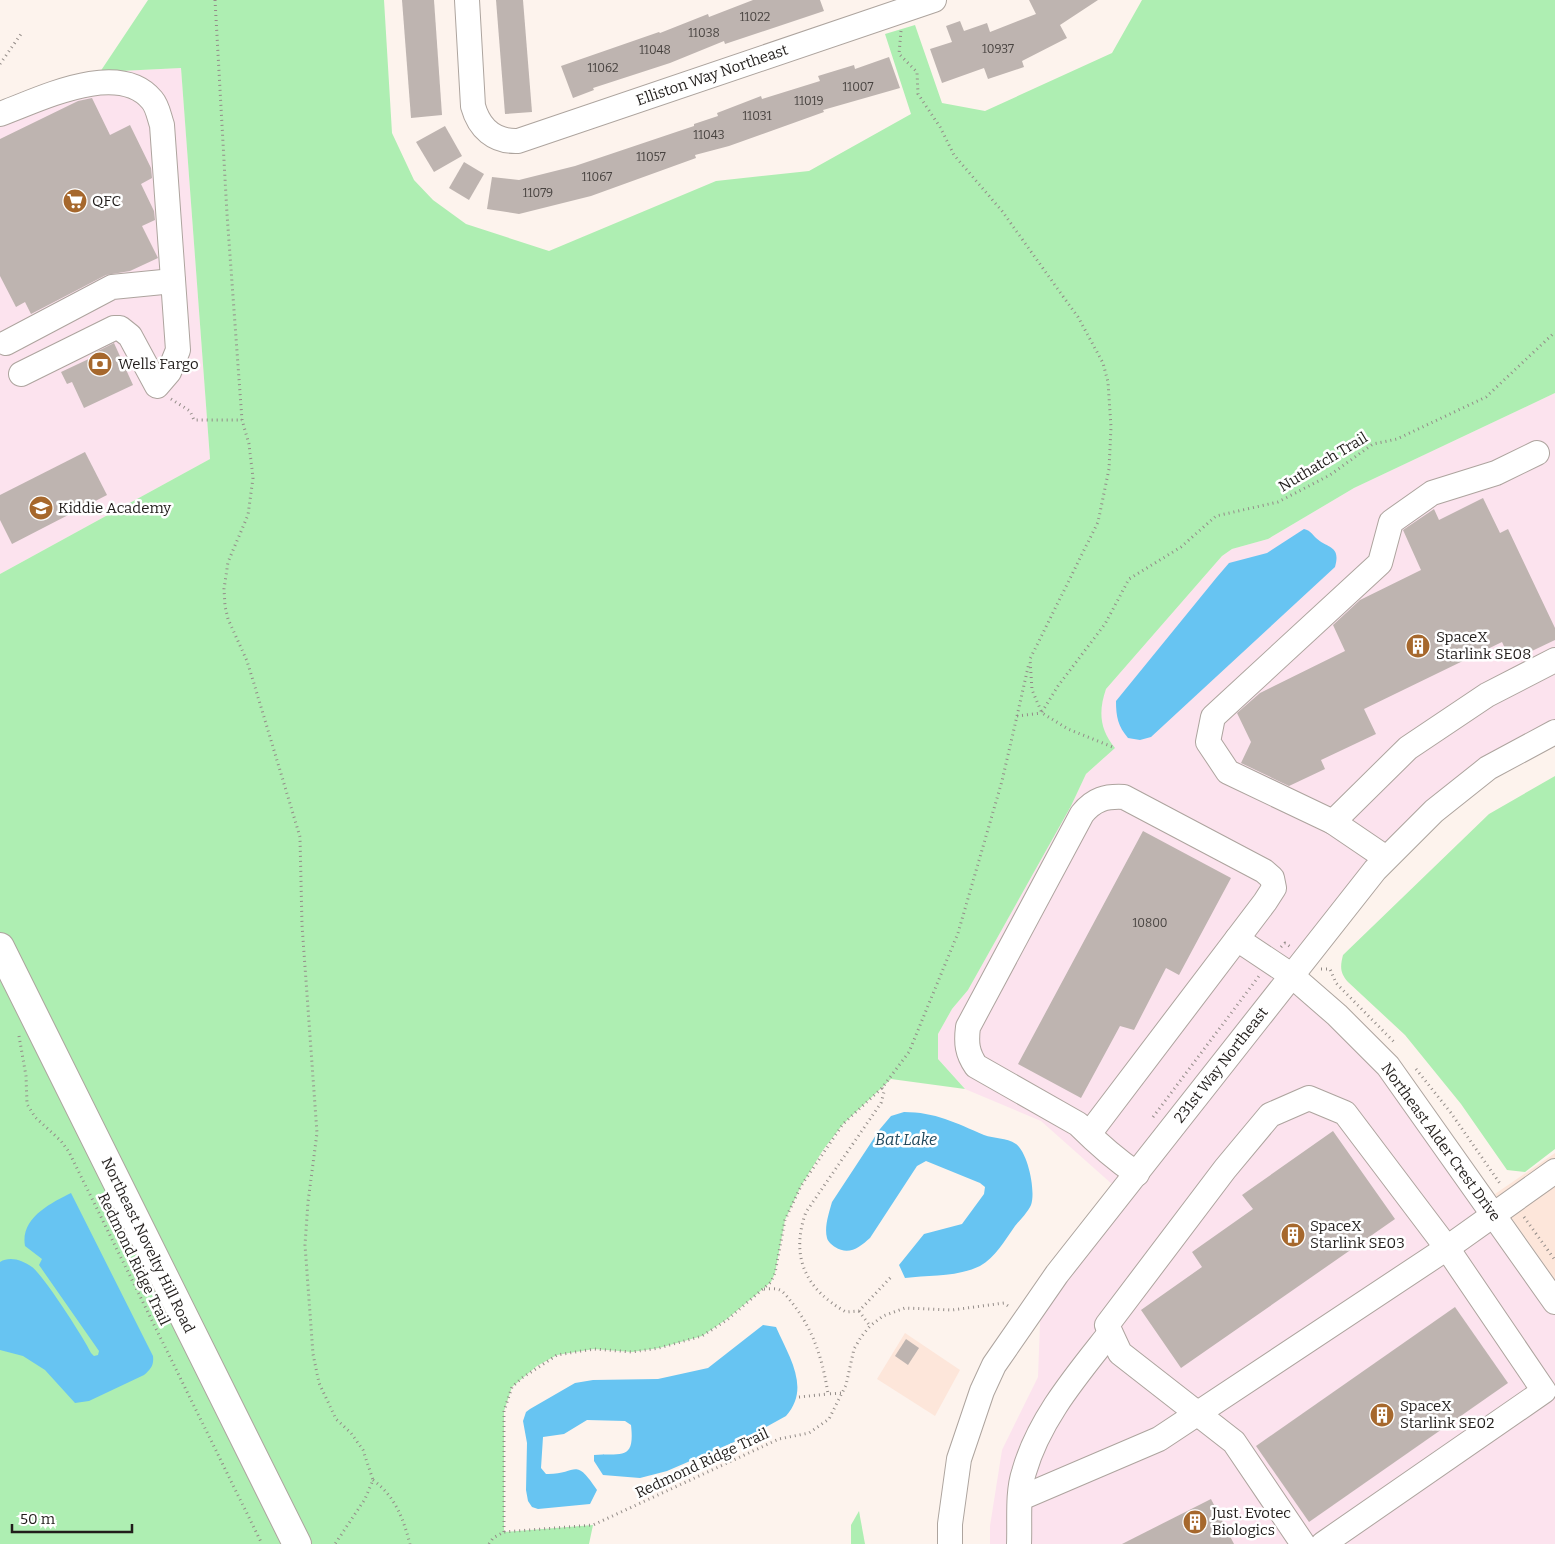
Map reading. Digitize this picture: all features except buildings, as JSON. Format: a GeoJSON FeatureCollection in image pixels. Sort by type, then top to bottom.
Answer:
{"type":"FeatureCollection","features":[{"type":"Feature","properties":{"kind":"main road","name":"Northeast Novelty Hill Road"},"geometry":{"type":"LineString","coordinates":[[0,947],[297,1544]]}},
{"type":"Feature","properties":{"kind":"street","name":"Elliston Way Northeast"},"geometry":{"type":"LineString","coordinates":[[467,0],[473,106],[481,124],[490,134],[504,140],[518,141],[884,8],[934,0]]}},
{"type":"Feature","properties":{"kind":"street"},"geometry":{"type":"LineString","coordinates":[[0,114],[69,88],[103,83],[135,87],[154,101],[162,125],[178,350],[160,390]]}},
{"type":"Feature","properties":{"kind":"street"},"geometry":{"type":"LineString","coordinates":[[6,343],[112,287],[173,281]]}},
{"type":"Feature","properties":{"kind":"street"},"geometry":{"type":"LineString","coordinates":[[21,374],[114,328],[120,328],[130,336],[160,390]]}},
{"type":"Feature","properties":{"kind":"street"},"geometry":{"type":"LineString","coordinates":[[1386,858],[1332,822],[1228,772],[1208,742],[1213,717],[1380,563],[1391,522],[1432,493],[1496,473],[1537,453]]}},
{"type":"Feature","properties":{"kind":"street"},"geometry":{"type":"LineString","coordinates":[[1332,822],[1408,748],[1486,695],[1555,660]]}},
{"type":"Feature","properties":{"kind":"street","name":"231st Way Northeast"},"geometry":{"type":"LineString","coordinates":[[950,1544],[950,1524],[959,1459],[982,1391],[994,1365],[1057,1274],[1291,975],[1386,858],[1434,811],[1488,768],[1555,732]]}},
{"type":"Feature","properties":{"kind":"street"},"geometry":{"type":"LineString","coordinates":[[1089,1134],[1274,888],[1272,878],[1264,871],[1124,798],[1099,799],[1090,804],[1077,822],[968,1027],[966,1044],[970,1057],[976,1066],[991,1077],[1061,1113],[1078,1124],[1089,1134],[1137,1174]]}},
{"type":"Feature","properties":{"kind":"street","name":"Northeast Alder Crest Drive"},"geometry":{"type":"LineString","coordinates":[[1237,939],[1291,975],[1337,1015],[1388,1066],[1555,1302]]}},
{"type":"Feature","properties":{"kind":"street"},"geometry":{"type":"LineString","coordinates":[[1303,1544],[1234,1442],[1120,1353],[1107,1325],[1225,1170],[1270,1115],[1309,1098],[1345,1113],[1447,1248],[1550,1399],[1324,1544]]}},
{"type":"Feature","properties":{"kind":"street"},"geometry":{"type":"LineString","coordinates":[[1021,1498],[1159,1439],[1447,1248],[1555,1171]]}},
{"type":"Feature","properties":{"kind":"street"},"geometry":{"type":"LineString","coordinates":[[1019,1544],[1023,1473],[1038,1437],[1073,1380],[1110,1333]]}},
{"type":"Feature","properties":{"kind":"path"},"geometry":{"type":"LineString","coordinates":[[215,0],[227,214],[242,420],[249,444],[253,478],[248,515],[228,562],[224,589],[225,606],[228,619],[253,678],[300,837],[302,925],[317,1133],[308,1202],[306,1246],[312,1354],[319,1383],[336,1418],[363,1450],[373,1480],[386,1489],[396,1505],[410,1544]]}},
{"type":"Feature","properties":{"kind":"path"},"geometry":{"type":"LineString","coordinates":[[489,1544],[493,1538],[504,1532],[504,1411],[512,1387],[537,1366],[557,1355],[594,1349],[632,1352],[650,1349],[702,1336],[727,1320],[771,1282],[775,1273],[785,1220],[800,1186],[843,1124],[882,1088],[909,1052],[958,933],[1002,781],[1030,659],[1098,522],[1109,469],[1111,427],[1108,382],[1103,364],[1078,317],[1002,211],[954,155],[940,127],[918,94],[917,72],[899,54],[902,28],[884,8]]}},
{"type":"Feature","properties":{"kind":"path"},"geometry":{"type":"LineString","coordinates":[[0,64],[20,34]]}},
{"type":"Feature","properties":{"kind":"path","name":"Nuthatch Trail"},"geometry":{"type":"LineString","coordinates":[[1042,713],[1068,672],[1105,624],[1129,579],[1181,547],[1216,516],[1278,502],[1330,475],[1373,444],[1397,439],[1486,397],[1555,332]]}},
{"type":"Feature","properties":{"kind":"path"},"geometry":{"type":"LineString","coordinates":[[160,390],[190,411],[194,420],[242,420]]}},
{"type":"Feature","properties":{"kind":"path"},"geometry":{"type":"LineString","coordinates":[[1030,659],[1032,690],[1042,713],[1068,729],[1115,748]]}},
{"type":"Feature","properties":{"kind":"path"},"geometry":{"type":"LineString","coordinates":[[1017,716],[1042,713]]}},
{"type":"Feature","properties":{"kind":"path","name":"Redmond Ridge Trail"},"geometry":{"type":"LineString","coordinates":[[18,1027],[26,1076],[27,1104],[34,1117],[69,1152],[262,1544]]}},
{"type":"Feature","properties":{"kind":"path"},"geometry":{"type":"LineString","coordinates":[[882,1088],[884,1092],[881,1103],[806,1212],[799,1236],[800,1262],[812,1283],[846,1312],[859,1311],[891,1277]]}},
{"type":"Feature","properties":{"kind":"path"},"geometry":{"type":"LineString","coordinates":[[763,1289],[779,1290],[806,1320],[815,1339],[824,1370],[828,1394]]}},
{"type":"Feature","properties":{"kind":"path","name":"Redmond Ridge Trail"},"geometry":{"type":"LineString","coordinates":[[504,1532],[593,1525],[779,1439],[809,1433],[829,1418],[842,1393],[851,1368],[854,1349],[870,1326],[888,1313],[905,1308],[952,1310],[1004,1303],[1010,1307]]}},
{"type":"Feature","properties":{"kind":"path"},"geometry":{"type":"LineString","coordinates":[[859,1311],[870,1326]]}},
{"type":"Feature","properties":{"kind":"path"},"geometry":{"type":"LineString","coordinates":[[799,1397],[842,1393]]}},
{"type":"Feature","properties":{"kind":"path"},"geometry":{"type":"LineString","coordinates":[[336,1544],[365,1499],[373,1480]]}},
{"type":"Feature","properties":{"kind":"shaded area"},"geometry":{"type":"Polygon","coordinates":[[[181,68],[210,459],[0,574],[0,102],[100,72],[181,68]]]}},
{"type":"Feature","properties":{"kind":"shaded area"},"geometry":{"type":"Polygon","coordinates":[[[1555,393],[1555,732],[1488,768],[1291,975],[1337,1015],[1555,1302],[1555,1544],[990,1544],[990,1526],[1002,1450],[1038,1377],[1041,1296],[1122,1193],[1041,1121],[965,1089],[938,1059],[938,1034],[952,1009],[968,990],[1071,806],[1086,774],[1104,758],[1105,736],[1101,720],[1101,703],[1106,689],[1222,556],[1232,549],[1268,539],[1354,488],[1555,393]]]}},
{"type":"Feature","properties":{"kind":"shaded area"},"geometry":{"type":"Polygon","coordinates":[[[1555,1153],[1555,1280],[1495,1194],[1555,1153]]]}},
{"type":"Feature","properties":{"kind":"shaded area"},"geometry":{"type":"Polygon","coordinates":[[[905,1333],[960,1370],[935,1416],[877,1379],[905,1333]]]}},
{"type":"Feature","properties":{"kind":"green space"},"geometry":{"type":"Polygon","coordinates":[[[148,0],[384,0],[392,133],[414,180],[433,200],[466,224],[549,251],[716,181],[809,171],[911,114],[885,34],[915,25],[942,103],[985,111],[1112,53],[1142,0],[1555,0],[1555,393],[1354,488],[1268,539],[1232,549],[1222,556],[1106,689],[1101,713],[1103,727],[1115,748],[1086,774],[1071,806],[968,990],[952,1009],[938,1034],[938,1059],[965,1089],[891,1079],[843,1124],[823,1150],[801,1186],[785,1220],[775,1273],[771,1282],[727,1319],[702,1336],[659,1348],[632,1352],[594,1349],[557,1355],[537,1366],[512,1387],[504,1411],[504,1532],[593,1525],[589,1544],[0,1544],[0,574],[210,459],[181,68],[100,72],[148,0]]]}},
{"type":"Feature","properties":{"kind":"green space"},"geometry":{"type":"Polygon","coordinates":[[[1555,776],[1555,1149],[1525,1172],[1507,1170],[1461,1104],[1405,1035],[1345,979],[1341,970],[1341,963],[1343,955],[1489,814],[1555,776]]]}},
{"type":"Feature","properties":{"kind":"green space"},"geometry":{"type":"Polygon","coordinates":[[[859,1511],[865,1544],[851,1544],[851,1525],[859,1511]]]}},
{"type":"Feature","properties":{"kind":"water"},"geometry":{"type":"Polygon","coordinates":[[[1304,529],[1310,531],[1321,542],[1335,551],[1335,567],[1151,737],[1140,740],[1128,738],[1118,721],[1116,701],[1217,577],[1229,563],[1267,553],[1304,529]]]}},
{"type":"Feature","properties":{"kind":"water","name":"Bat Lake"},"geometry":{"type":"Polygon","coordinates":[[[904,1112],[936,1116],[984,1135],[1008,1140],[1016,1144],[1024,1155],[1032,1182],[1031,1205],[995,1254],[980,1266],[953,1274],[905,1278],[899,1265],[924,1234],[962,1224],[984,1194],[985,1187],[980,1183],[926,1161],[917,1166],[870,1238],[854,1249],[845,1251],[835,1247],[828,1239],[826,1225],[832,1202],[880,1129],[891,1116],[904,1112]]]}},
{"type":"Feature","properties":{"kind":"water"},"geometry":{"type":"Polygon","coordinates":[[[71,1193],[153,1356],[152,1367],[144,1375],[89,1401],[75,1403],[45,1370],[23,1356],[0,1350],[0,1262],[12,1259],[24,1262],[37,1272],[63,1307],[91,1353],[94,1356],[98,1355],[99,1351],[39,1265],[42,1259],[25,1246],[27,1227],[32,1220],[46,1207],[71,1193]]]}},
{"type":"Feature","properties":{"kind":"water"},"geometry":{"type":"Polygon","coordinates":[[[763,1325],[776,1327],[795,1372],[797,1394],[786,1416],[755,1433],[667,1471],[640,1478],[603,1475],[594,1461],[594,1455],[619,1454],[628,1450],[632,1437],[631,1425],[625,1421],[587,1420],[564,1434],[543,1437],[541,1468],[546,1474],[556,1474],[574,1469],[584,1473],[597,1490],[590,1504],[538,1509],[532,1507],[528,1501],[526,1490],[527,1443],[523,1421],[526,1412],[575,1383],[593,1380],[658,1379],[708,1368],[763,1325]]]}},
{"type":"Feature","properties":{"kind":"place","name":"QFC"},"geometry":{"type":"Point","coordinates":[75,201]}},
{"type":"Feature","properties":{"kind":"place","name":"Wells Fargo"},"geometry":{"type":"Point","coordinates":[100,364]}},
{"type":"Feature","properties":{"kind":"place","name":"Kiddie Academy"},"geometry":{"type":"Point","coordinates":[41,508]}},
{"type":"Feature","properties":{"kind":"place","name":"SpaceX Starlink SE08"},"geometry":{"type":"Point","coordinates":[1418,646]}},
{"type":"Feature","properties":{"kind":"place","name":"SpaceX Starlink SE03"},"geometry":{"type":"Point","coordinates":[1293,1235]}},
{"type":"Feature","properties":{"kind":"place","name":"SpaceX Starlink SE02"},"geometry":{"type":"Point","coordinates":[1382,1415]}},
{"type":"Feature","properties":{"kind":"place","name":"Just. Evotec Biologics"},"geometry":{"type":"Point","coordinates":[1195,1522]}}]}
